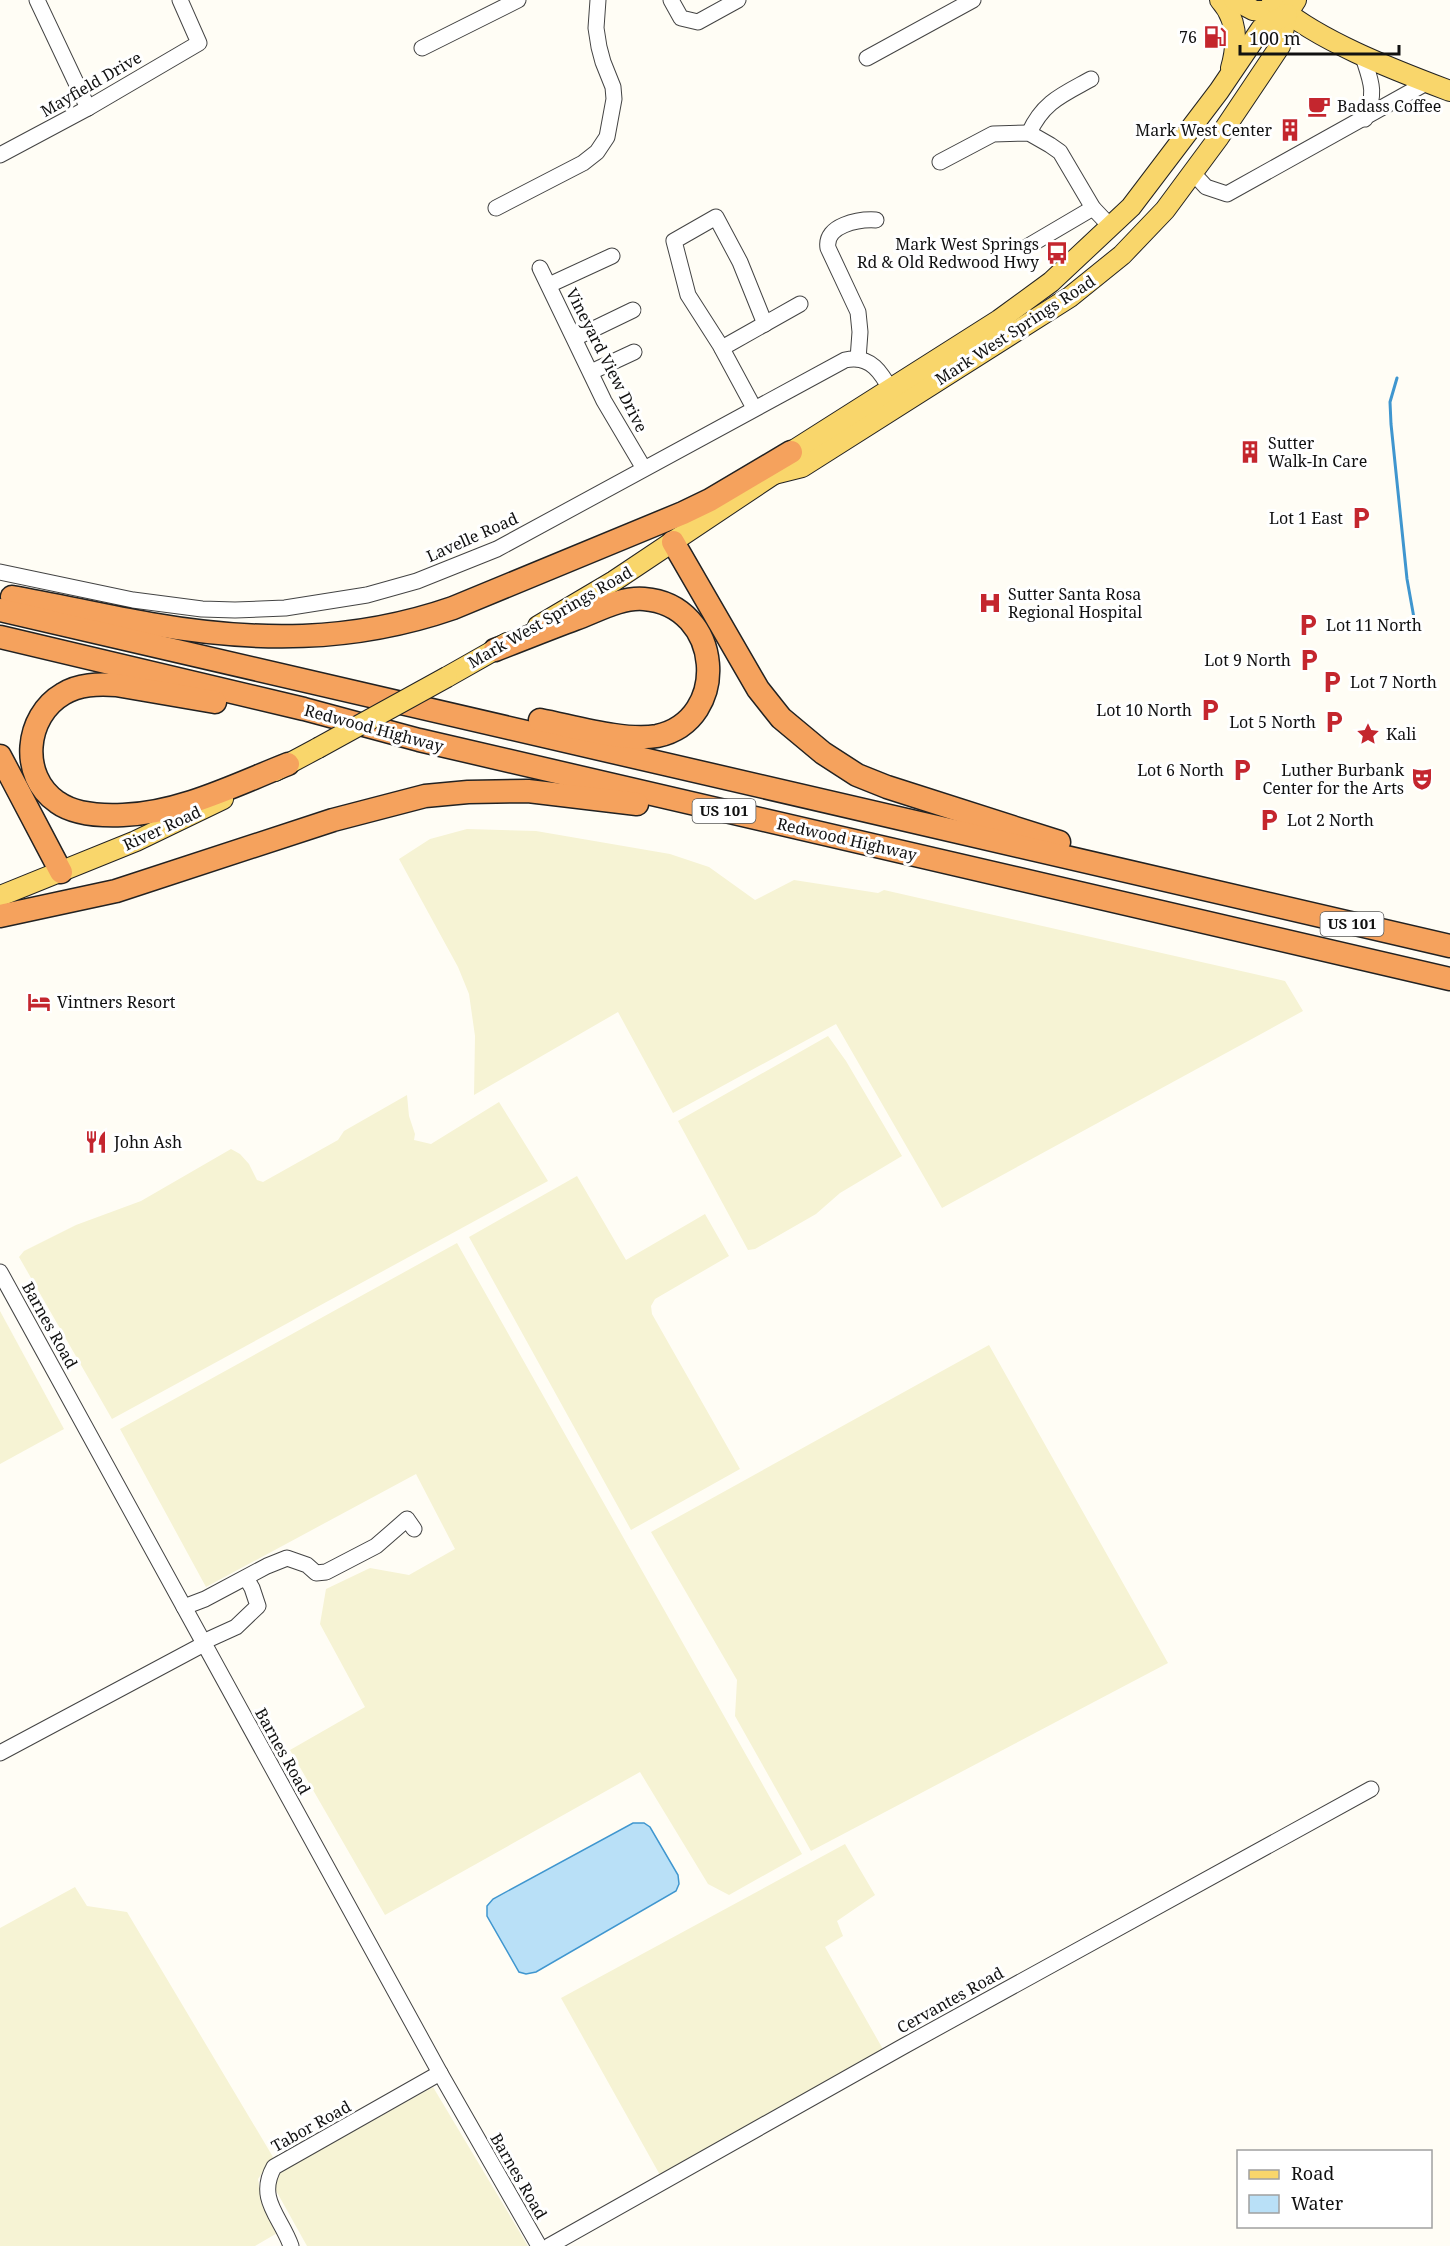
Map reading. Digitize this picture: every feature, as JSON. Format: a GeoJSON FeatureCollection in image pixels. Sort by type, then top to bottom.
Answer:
{"type":"FeatureCollection","features":[{"type":"Feature","properties":{"kind":"highway"},"geometry":{"type":"LineString","coordinates":[[0,597],[12,597],[152,624],[261,636],[299,637],[374,630],[414,621],[453,608],[683,513],[710,500],[791,452]]}},
{"type":"Feature","properties":{"kind":"highway"},"geometry":{"type":"LineString","coordinates":[[673,542],[765,699],[790,726],[839,764],[887,787],[1072,846],[1156,879]]}},
{"type":"Feature","properties":{"kind":"highway"},"geometry":{"type":"LineString","coordinates":[[458,715],[519,716],[622,735],[658,735],[682,723],[694,711],[705,691],[709,675],[704,645],[693,625],[674,609],[659,602],[644,599],[608,606],[495,650]]}},
{"type":"Feature","properties":{"kind":"highway","name":"Redwood Highway"},"geometry":{"type":"LineString","coordinates":[[0,610],[1450,946]]}},
{"type":"Feature","properties":{"kind":"highway","name":"Redwood Highway"},"geometry":{"type":"LineString","coordinates":[[0,637],[304,709],[419,740],[1450,979]]}},
{"type":"Feature","properties":{"kind":"highway"},"geometry":{"type":"LineString","coordinates":[[288,764],[170,808],[122,815],[97,814],[73,810],[51,796],[34,772],[31,751],[35,727],[47,706],[64,693],[77,687],[116,685],[211,702],[304,709]]}},
{"type":"Feature","properties":{"kind":"highway"},"geometry":{"type":"LineString","coordinates":[[0,756],[61,872]]}},
{"type":"Feature","properties":{"kind":"highway"},"geometry":{"type":"LineString","coordinates":[[0,916],[116,891],[333,820],[425,796],[468,792],[528,791],[769,821]]}},
{"type":"Feature","properties":{"kind":"main road"},"geometry":{"type":"LineString","coordinates":[[1220,0],[1229,13],[1235,29],[1235,53],[1228,77]]}},
{"type":"Feature","properties":{"kind":"main road"},"geometry":{"type":"LineString","coordinates":[[1234,0],[1253,10],[1291,7]]}},
{"type":"Feature","properties":{"kind":"main road"},"geometry":{"type":"LineString","coordinates":[[1272,0],[1291,7],[1362,54],[1450,91]]}},
{"type":"Feature","properties":{"kind":"main road","name":"Mark West Springs Road"},"geometry":{"type":"LineString","coordinates":[[318,748],[588,596],[774,474],[802,466],[1035,296],[1111,227],[1149,186],[1261,29],[1291,7]]}},
{"type":"Feature","properties":{"kind":"main road","name":"Mark West Springs Road"},"geometry":{"type":"LineString","coordinates":[[774,474],[791,452],[894,397],[1070,297],[1122,255],[1152,225],[1193,173],[1280,46],[1291,7]]}},
{"type":"Feature","properties":{"kind":"main road","name":"River Road"},"geometry":{"type":"LineString","coordinates":[[0,896],[172,825],[318,748]]}},
{"type":"Feature","properties":{"kind":"street"},"geometry":{"type":"LineString","coordinates":[[37,0],[88,108]]}},
{"type":"Feature","properties":{"kind":"street","name":"Mayfield Drive"},"geometry":{"type":"LineString","coordinates":[[0,155],[88,108],[199,43],[180,0]]}},
{"type":"Feature","properties":{"kind":"street"},"geometry":{"type":"LineString","coordinates":[[422,48],[518,0]]}},
{"type":"Feature","properties":{"kind":"street"},"geometry":{"type":"LineString","coordinates":[[496,208],[583,163],[597,152],[607,137],[613,109],[613,87],[599,47],[596,28],[598,0]]}},
{"type":"Feature","properties":{"kind":"street"},"geometry":{"type":"LineString","coordinates":[[671,0],[681,18],[699,22],[738,0]]}},
{"type":"Feature","properties":{"kind":"street"},"geometry":{"type":"LineString","coordinates":[[867,58],[973,0]]}},
{"type":"Feature","properties":{"kind":"street"},"geometry":{"type":"LineString","coordinates":[[1362,54],[1372,86],[1372,102],[1365,119]]}},
{"type":"Feature","properties":{"kind":"street"},"geometry":{"type":"LineString","coordinates":[[1029,134],[1039,114],[1051,101],[1091,79]]}},
{"type":"Feature","properties":{"kind":"street"},"geometry":{"type":"LineString","coordinates":[[1193,173],[1206,187],[1227,194],[1428,82]]}},
{"type":"Feature","properties":{"kind":"street"},"geometry":{"type":"LineString","coordinates":[[940,162],[993,134],[1029,134],[1060,152],[1093,208],[1111,227]]}},
{"type":"Feature","properties":{"kind":"street"},"geometry":{"type":"LineString","coordinates":[[1013,255],[1093,208]]}},
{"type":"Feature","properties":{"kind":"street"},"geometry":{"type":"LineString","coordinates":[[754,408],[722,348],[688,295],[674,241],[716,217],[740,262],[765,324]]}},
{"type":"Feature","properties":{"kind":"street"},"geometry":{"type":"LineString","coordinates":[[876,220],[853,221],[832,233],[827,241],[828,248],[858,312],[860,332],[858,358],[866,360],[875,367],[894,397]]}},
{"type":"Feature","properties":{"kind":"street"},"geometry":{"type":"LineString","coordinates":[[549,285],[612,256]]}},
{"type":"Feature","properties":{"kind":"street","name":"Vineyard View Drive"},"geometry":{"type":"LineString","coordinates":[[540,268],[610,411],[644,467]]}},
{"type":"Feature","properties":{"kind":"street"},"geometry":{"type":"LineString","coordinates":[[722,348],[800,304]]}},
{"type":"Feature","properties":{"kind":"street"},"geometry":{"type":"LineString","coordinates":[[575,338],[633,310]]}},
{"type":"Feature","properties":{"kind":"street"},"geometry":{"type":"LineString","coordinates":[[591,372],[634,352]]}},
{"type":"Feature","properties":{"kind":"street","name":"Lavelle Road"},"geometry":{"type":"LineString","coordinates":[[0,572],[133,600],[235,610],[315,605],[389,590],[464,563],[506,544],[837,362],[858,358]]}},
{"type":"Feature","properties":{"kind":"street","name":"Barnes Road"},"geometry":{"type":"LineString","coordinates":[[0,1272],[440,2073],[539,2246]]}},
{"type":"Feature","properties":{"kind":"street"},"geometry":{"type":"LineString","coordinates":[[184,1607],[287,1558],[307,1565],[316,1573],[326,1572],[376,1546],[407,1519],[414,1529]]}},
{"type":"Feature","properties":{"kind":"street"},"geometry":{"type":"LineString","coordinates":[[0,1753],[236,1627],[258,1606],[246,1578]]}},
{"type":"Feature","properties":{"kind":"street","name":"Cervantes Road"},"geometry":{"type":"LineString","coordinates":[[549,2246],[904,2046],[1371,1789]]}},
{"type":"Feature","properties":{"kind":"street","name":"Tabor Road"},"geometry":{"type":"LineString","coordinates":[[291,2246],[268,2196],[267,2183],[274,2167],[440,2073]]}},
{"type":"Feature","properties":{"kind":"shaded area"},"geometry":{"type":"Polygon","coordinates":[[[467,829],[536,831],[670,854],[709,867],[755,900],[794,880],[878,893],[884,890],[1285,981],[1303,1011],[942,1208],[836,1024],[673,1113],[618,1012],[474,1095],[475,1036],[469,994],[458,967],[399,859],[430,839],[467,829]]]}},
{"type":"Feature","properties":{"kind":"shaded area"},"geometry":{"type":"Polygon","coordinates":[[[828,1036],[846,1061],[902,1156],[840,1193],[816,1214],[755,1249],[748,1250],[678,1121],[828,1036]]]}},
{"type":"Feature","properties":{"kind":"shaded area"},"geometry":{"type":"Polygon","coordinates":[[[407,1095],[409,1116],[415,1134],[414,1140],[431,1144],[499,1102],[548,1181],[112,1419],[19,1257],[24,1251],[76,1225],[141,1201],[231,1149],[240,1154],[249,1164],[257,1180],[263,1182],[338,1140],[344,1131],[407,1095]]]}},
{"type":"Feature","properties":{"kind":"shaded area"},"geometry":{"type":"Polygon","coordinates":[[[577,1176],[626,1260],[705,1214],[729,1256],[655,1299],[651,1306],[652,1314],[740,1469],[631,1530],[469,1237],[577,1176]]]}},
{"type":"Feature","properties":{"kind":"shaded area"},"geometry":{"type":"Polygon","coordinates":[[[457,1243],[802,1854],[729,1895],[708,1884],[640,1772],[385,1915],[290,1750],[365,1707],[320,1624],[326,1589],[370,1568],[409,1575],[455,1549],[416,1474],[206,1587],[120,1429],[457,1243]]]}},
{"type":"Feature","properties":{"kind":"shaded area"},"geometry":{"type":"Polygon","coordinates":[[[0,1311],[64,1429],[0,1464],[0,1311]]]}},
{"type":"Feature","properties":{"kind":"shaded area"},"geometry":{"type":"Polygon","coordinates":[[[989,1345],[1168,1663],[811,1851],[735,1716],[737,1680],[651,1532],[989,1345]]]}},
{"type":"Feature","properties":{"kind":"shaded area"},"geometry":{"type":"Polygon","coordinates":[[[845,1844],[875,1895],[837,1921],[843,1936],[825,1947],[884,2051],[660,2175],[561,1998],[845,1844]]]}},
{"type":"Feature","properties":{"kind":"shaded area"},"geometry":{"type":"Polygon","coordinates":[[[75,1887],[87,1906],[127,1912],[273,2157],[258,2179],[261,2195],[279,2232],[255,2246],[0,2246],[0,1928],[75,1887]]]}},
{"type":"Feature","properties":{"kind":"shaded area"},"geometry":{"type":"Polygon","coordinates":[[[433,2087],[528,2246],[307,2246],[274,2187],[275,2175],[433,2087]]]}},
{"type":"Feature","properties":{"kind":"water"},"geometry":{"type":"Polygon","coordinates":[[[633,1823],[644,1823],[650,1827],[678,1875],[679,1884],[676,1891],[536,1972],[526,1974],[519,1972],[487,1916],[487,1906],[493,1899],[633,1823]]]}},
{"type":"Feature","properties":{"kind":"waterway"},"geometry":{"type":"LineString","coordinates":[[1397,378],[1390,402],[1391,424],[1407,579],[1414,618],[1413,628]]}},
{"type":"Feature","properties":{"kind":"place","name":"76"},"geometry":{"type":"Point","coordinates":[1215,37]}},
{"type":"Feature","properties":{"kind":"place","name":"Badass Coffee"},"geometry":{"type":"Point","coordinates":[1319,106]}},
{"type":"Feature","properties":{"kind":"place","name":"Mark West Center"},"geometry":{"type":"Point","coordinates":[1290,130]}},
{"type":"Feature","properties":{"kind":"place","name":"Mark West Springs Rd & Old Redwood Hwy"},"geometry":{"type":"Point","coordinates":[1057,253]}},
{"type":"Feature","properties":{"kind":"place","name":"Sutter Walk-In Care"},"geometry":{"type":"Point","coordinates":[1250,452]}},
{"type":"Feature","properties":{"kind":"place","name":"Lot 1 East"},"geometry":{"type":"Point","coordinates":[1361,518]}},
{"type":"Feature","properties":{"kind":"place","name":"Sutter Santa Rosa Regional Hospital"},"geometry":{"type":"Point","coordinates":[990,603]}},
{"type":"Feature","properties":{"kind":"place","name":"Lot 11 North"},"geometry":{"type":"Point","coordinates":[1308,625]}},
{"type":"Feature","properties":{"kind":"place","name":"Lot 9 North"},"geometry":{"type":"Point","coordinates":[1309,660]}},
{"type":"Feature","properties":{"kind":"place","name":"Lot 7 North"},"geometry":{"type":"Point","coordinates":[1332,682]}},
{"type":"Feature","properties":{"kind":"place","name":"Lot 10 North"},"geometry":{"type":"Point","coordinates":[1210,710]}},
{"type":"Feature","properties":{"kind":"place","name":"Lot 5 North"},"geometry":{"type":"Point","coordinates":[1334,722]}},
{"type":"Feature","properties":{"kind":"place","name":"Kali"},"geometry":{"type":"Point","coordinates":[1368,734]}},
{"type":"Feature","properties":{"kind":"place","name":"Lot 6 North"},"geometry":{"type":"Point","coordinates":[1242,770]}},
{"type":"Feature","properties":{"kind":"place","name":"Luther Burbank Center for the Arts"},"geometry":{"type":"Point","coordinates":[1422,779]}},
{"type":"Feature","properties":{"kind":"place","name":"Lot 2 North"},"geometry":{"type":"Point","coordinates":[1269,820]}},
{"type":"Feature","properties":{"kind":"place","name":"Vintners Resort"},"geometry":{"type":"Point","coordinates":[39,1002]}},
{"type":"Feature","properties":{"kind":"place","name":"John Ash"},"geometry":{"type":"Point","coordinates":[96,1142]}}]}
